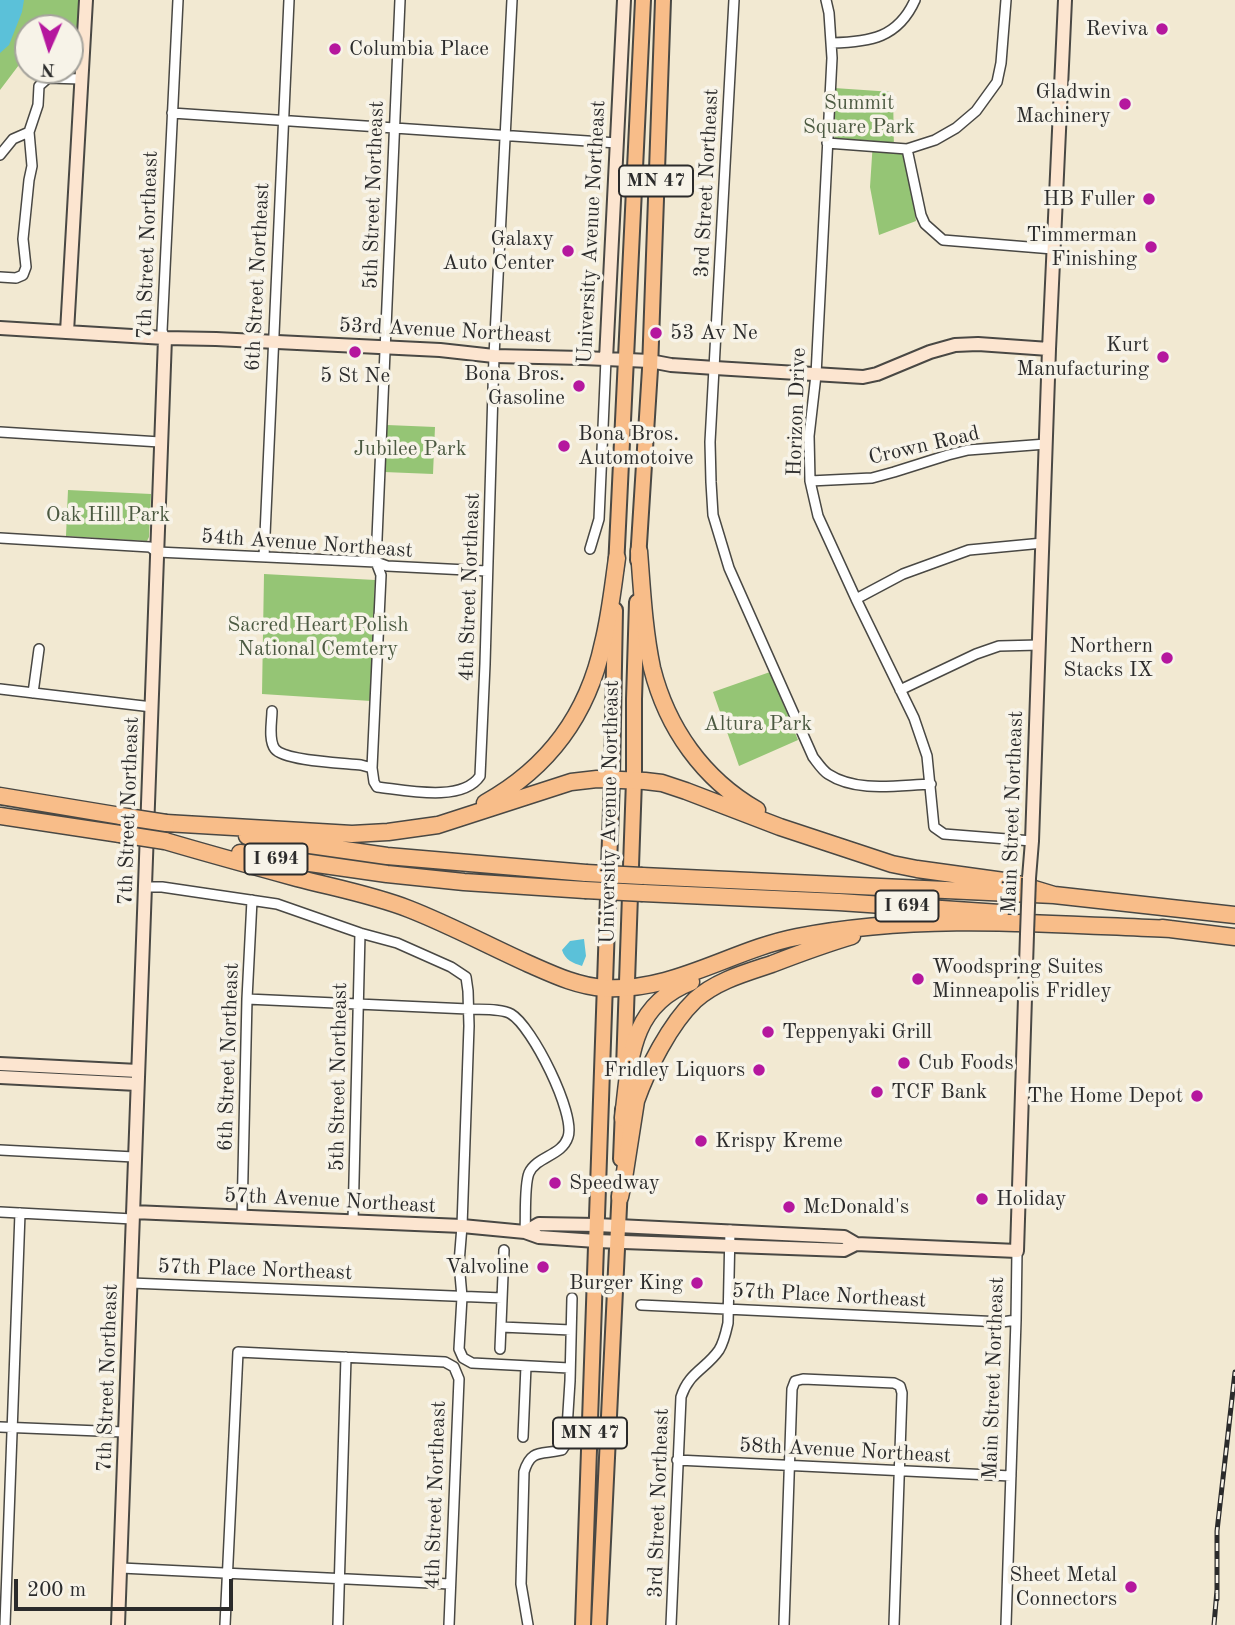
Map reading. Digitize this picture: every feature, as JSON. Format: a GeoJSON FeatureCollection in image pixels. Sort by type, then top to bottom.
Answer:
{"type":"FeatureCollection","features":[{"type":"Feature","properties":{"kind":"highway"},"geometry":{"type":"LineString","coordinates":[[639,551],[653,668],[663,703],[686,745],[712,777],[747,804],[781,822],[839,846]]}},
{"type":"Feature","properties":{"kind":"highway"},"geometry":{"type":"LineString","coordinates":[[415,829],[452,818],[498,796],[529,773],[561,739],[584,700],[600,658],[617,558]]}},
{"type":"Feature","properties":{"kind":"highway"},"geometry":{"type":"LineString","coordinates":[[166,823],[352,834],[415,829],[449,822],[560,785],[588,779],[634,780],[671,786],[780,827],[902,866],[1011,882],[1054,895]]}},
{"type":"Feature","properties":{"kind":"highway","name":"I 694"},"geometry":{"type":"LineString","coordinates":[[0,796],[289,843],[463,864],[642,876],[1054,895],[1235,915]]}},
{"type":"Feature","properties":{"kind":"highway","name":"I 694"},"geometry":{"type":"LineString","coordinates":[[0,816],[269,858],[464,882],[931,908],[1029,915],[1235,937]]}},
{"type":"Feature","properties":{"kind":"highway"},"geometry":{"type":"LineString","coordinates":[[165,841],[382,900],[424,915],[554,976],[605,988],[653,985],[775,942],[843,930],[919,923],[999,922],[1171,929]]}},
{"type":"Feature","properties":{"kind":"highway"},"geometry":{"type":"LineString","coordinates":[[620,1197],[636,1101],[642,1083],[676,1024],[696,999],[729,979],[838,940],[919,923]]}},
{"type":"Feature","properties":{"kind":"highway"},"geometry":{"type":"LineString","coordinates":[[622,1127],[633,1045],[641,1024],[669,993],[686,984],[788,946],[843,930]]}},
{"type":"Feature","properties":{"kind":"main road","name":"University Avenue Northeast"},"geometry":{"type":"LineString","coordinates":[[583,1625],[617,558],[643,0]]}},
{"type":"Feature","properties":{"kind":"main road","name":"University Avenue Northeast"},"geometry":{"type":"LineString","coordinates":[[599,1625],[619,1225],[639,551],[650,361],[663,0]]}},
{"type":"Feature","properties":{"kind":"street"},"geometry":{"type":"LineString","coordinates":[[84,32],[86,0]]}},
{"type":"Feature","properties":{"kind":"street","name":"7th Street Northeast"},"geometry":{"type":"LineString","coordinates":[[118,1625],[165,338],[162,331],[178,0]]}},
{"type":"Feature","properties":{"kind":"street","name":"6th Street Northeast"},"geometry":{"type":"LineString","coordinates":[[264,556],[289,0]]}},
{"type":"Feature","properties":{"kind":"street","name":"5th Street Northeast"},"geometry":{"type":"LineString","coordinates":[[372,768],[381,575],[376,562],[400,0]]}},
{"type":"Feature","properties":{"kind":"street","name":"4th Street Northeast"},"geometry":{"type":"LineString","coordinates":[[372,768],[377,787],[425,792],[465,789],[480,776],[494,356],[512,0]]}},
{"type":"Feature","properties":{"kind":"street","name":"University Avenue Northeast"},"geometry":{"type":"LineString","coordinates":[[590,549],[599,519],[624,0]]}},
{"type":"Feature","properties":{"kind":"street","name":"3rd Street Northeast"},"geometry":{"type":"LineString","coordinates":[[734,0],[710,442],[713,515],[729,568],[813,757],[827,773],[848,782],[869,786],[931,784]]}},
{"type":"Feature","properties":{"kind":"street","name":"Horizon Drive"},"geometry":{"type":"LineString","coordinates":[[826,0],[830,13],[832,43],[816,375],[809,436],[810,481],[818,516],[914,718],[928,756],[934,827],[944,834],[1032,841]]}},
{"type":"Feature","properties":{"kind":"street"},"geometry":{"type":"LineString","coordinates":[[832,43],[873,39],[891,31],[909,12],[915,0]]}},
{"type":"Feature","properties":{"kind":"street"},"geometry":{"type":"LineString","coordinates":[[827,143],[907,149],[935,140],[956,128],[976,111],[997,82],[1002,63],[1006,0]]}},
{"type":"Feature","properties":{"kind":"street","name":"Main Street Northeast"},"geometry":{"type":"LineString","coordinates":[[1006,1625],[1027,934],[1065,0]]}},
{"type":"Feature","properties":{"kind":"street"},"geometry":{"type":"LineString","coordinates":[[0,277],[16,278],[23,275],[26,267],[23,239],[32,166],[28,139],[41,84]]}},
{"type":"Feature","properties":{"kind":"street"},"geometry":{"type":"LineString","coordinates":[[67,332],[81,84]]}},
{"type":"Feature","properties":{"kind":"street"},"geometry":{"type":"LineString","coordinates":[[172,113],[617,143]]}},
{"type":"Feature","properties":{"kind":"street"},"geometry":{"type":"LineString","coordinates":[[0,155],[13,139],[29,132]]}},
{"type":"Feature","properties":{"kind":"street"},"geometry":{"type":"LineString","coordinates":[[907,149],[921,215],[925,224],[943,240],[1054,249]]}},
{"type":"Feature","properties":{"kind":"street","name":"53rd Avenue Northeast"},"geometry":{"type":"LineString","coordinates":[[0,328],[440,350],[494,356],[650,361],[671,365],[863,377],[955,345],[1049,349]]}},
{"type":"Feature","properties":{"kind":"street"},"geometry":{"type":"LineString","coordinates":[[0,432],[160,442]]}},
{"type":"Feature","properties":{"kind":"street","name":"Crown Road"},"geometry":{"type":"LineString","coordinates":[[810,481],[872,478],[968,450],[1046,444]]}},
{"type":"Feature","properties":{"kind":"street","name":"54th Avenue Northeast"},"geometry":{"type":"LineString","coordinates":[[0,538],[150,547],[157,552],[487,570]]}},
{"type":"Feature","properties":{"kind":"street"},"geometry":{"type":"LineString","coordinates":[[856,600],[903,574],[969,550],[1042,543]]}},
{"type":"Feature","properties":{"kind":"street"},"geometry":{"type":"LineString","coordinates":[[900,690],[999,646],[1039,645]]}},
{"type":"Feature","properties":{"kind":"street"},"geometry":{"type":"LineString","coordinates":[[33,693],[38,649]]}},
{"type":"Feature","properties":{"kind":"street"},"geometry":{"type":"LineString","coordinates":[[0,689],[152,707]]}},
{"type":"Feature","properties":{"kind":"street"},"geometry":{"type":"LineString","coordinates":[[272,711],[271,741],[275,750],[288,757],[372,768]]}},
{"type":"Feature","properties":{"kind":"street"},"geometry":{"type":"LineString","coordinates":[[146,887],[277,904],[397,943],[451,967],[466,977],[469,1026],[459,1263],[462,1297],[459,1349],[463,1358],[472,1363],[569,1368]]}},
{"type":"Feature","properties":{"kind":"street","name":"6th Street Northeast"},"geometry":{"type":"LineString","coordinates":[[242,1216],[252,900]]}},
{"type":"Feature","properties":{"kind":"street","name":"5th Street Northeast"},"geometry":{"type":"LineString","coordinates":[[353,1222],[360,933]]}},
{"type":"Feature","properties":{"kind":"street"},"geometry":{"type":"LineString","coordinates":[[247,999],[505,1011],[520,1021],[540,1052],[555,1084],[570,1128],[563,1146],[538,1163],[529,1174],[525,1232]]}},
{"type":"Feature","properties":{"kind":"street"},"geometry":{"type":"LineString","coordinates":[[0,1064],[25,1072]]}},
{"type":"Feature","properties":{"kind":"street"},"geometry":{"type":"LineString","coordinates":[[0,1077],[25,1072],[138,1077]]}},
{"type":"Feature","properties":{"kind":"street"},"geometry":{"type":"LineString","coordinates":[[0,1150],[134,1157]]}},
{"type":"Feature","properties":{"kind":"street"},"geometry":{"type":"LineString","coordinates":[[0,1212],[133,1215]]}},
{"type":"Feature","properties":{"kind":"street"},"geometry":{"type":"LineString","coordinates":[[5,1625],[20,1213]]}},
{"type":"Feature","properties":{"kind":"street","name":"57th Avenue Northeast"},"geometry":{"type":"LineString","coordinates":[[133,1215],[242,1216],[462,1226],[525,1232],[539,1237],[730,1247],[844,1250],[856,1244]]}},
{"type":"Feature","properties":{"kind":"street","name":"57th Avenue Northeast"},"geometry":{"type":"LineString","coordinates":[[525,1232],[539,1224],[619,1225],[844,1237],[856,1244],[1017,1251]]}},
{"type":"Feature","properties":{"kind":"street","name":"3rd Street Northeast"},"geometry":{"type":"LineString","coordinates":[[671,1625],[681,1396],[690,1378],[714,1357],[721,1347],[728,1323],[730,1230]]}},
{"type":"Feature","properties":{"kind":"street"},"geometry":{"type":"LineString","coordinates":[[500,1349],[503,1250]]}},
{"type":"Feature","properties":{"kind":"street","name":"57th Place Northeast"},"geometry":{"type":"LineString","coordinates":[[131,1283],[502,1298]]}},
{"type":"Feature","properties":{"kind":"street"},"geometry":{"type":"LineString","coordinates":[[528,1625],[521,1584],[524,1472],[533,1455],[562,1450],[565,1447],[572,1298]]}},
{"type":"Feature","properties":{"kind":"street","name":"57th Place Northeast"},"geometry":{"type":"LineString","coordinates":[[641,1305],[1002,1322],[1016,1320]]}},
{"type":"Feature","properties":{"kind":"street"},"geometry":{"type":"LineString","coordinates":[[501,1327],[571,1330]]}},
{"type":"Feature","properties":{"kind":"street"},"geometry":{"type":"LineString","coordinates":[[225,1625],[238,1352],[346,1357],[338,1625]]}},
{"type":"Feature","properties":{"kind":"street","name":"4th Street Northeast"},"geometry":{"type":"LineString","coordinates":[[346,1357],[445,1362],[454,1367],[459,1379],[449,1625]]}},
{"type":"Feature","properties":{"kind":"street"},"geometry":{"type":"LineString","coordinates":[[523,1437],[526,1366]]}},
{"type":"Feature","properties":{"kind":"street"},"geometry":{"type":"LineString","coordinates":[[784,1625],[792,1389],[795,1381],[803,1379],[894,1383],[900,1386],[902,1393],[894,1625]]}},
{"type":"Feature","properties":{"kind":"street"},"geometry":{"type":"LineString","coordinates":[[0,1427],[124,1432]]}},
{"type":"Feature","properties":{"kind":"street","name":"58th Avenue Northeast"},"geometry":{"type":"LineString","coordinates":[[677,1460],[1011,1476]]}},
{"type":"Feature","properties":{"kind":"street"},"geometry":{"type":"LineString","coordinates":[[121,1568],[450,1584]]}},
{"type":"Feature","properties":{"kind":"green space"},"geometry":{"type":"Polygon","coordinates":[[[0,0],[79,0],[79,14],[14,14],[14,72],[0,90],[0,0]]]}},
{"type":"Feature","properties":{"kind":"green space","name":"Summit Square Park"},"geometry":{"type":"Polygon","coordinates":[[[834,88],[893,92],[894,151],[900,151],[906,157],[916,221],[879,235],[870,187],[873,141],[835,138],[832,133],[834,88]]]}},
{"type":"Feature","properties":{"kind":"green space","name":"Jubilee Park"},"geometry":{"type":"Polygon","coordinates":[[[387,425],[435,427],[433,474],[384,472],[387,425]]]}},
{"type":"Feature","properties":{"kind":"green space","name":"Oak Hill Park"},"geometry":{"type":"Polygon","coordinates":[[[68,490],[151,494],[147,541],[66,536],[68,490]]]}},
{"type":"Feature","properties":{"kind":"green space","name":"Sacred Heart Polish National Cemtery"},"geometry":{"type":"Polygon","coordinates":[[[264,574],[375,580],[371,701],[262,694],[264,574]]]}},
{"type":"Feature","properties":{"kind":"green space","name":"Altura Park"},"geometry":{"type":"Polygon","coordinates":[[[770,672],[798,740],[739,766],[713,692],[770,672]]]}},
{"type":"Feature","properties":{"kind":"water"},"geometry":{"type":"Polygon","coordinates":[[[0,0],[24,0],[21,14],[14,14],[14,32],[9,45],[0,53],[0,0]]]}},
{"type":"Feature","properties":{"kind":"water"},"geometry":{"type":"Polygon","coordinates":[[[584,939],[586,956],[582,966],[567,959],[562,950],[570,941],[584,939]]]}},
{"type":"Feature","properties":{"kind":"railway"},"geometry":{"type":"LineString","coordinates":[[1217,1599],[1217,1531],[1235,1372]]}},
{"type":"Feature","properties":{"kind":"railway"},"geometry":{"type":"LineString","coordinates":[[1214,1625],[1217,1590]]}},
{"type":"Feature","properties":{"kind":"place","name":"Reviva"},"geometry":{"type":"Point","coordinates":[1162,29]}},
{"type":"Feature","properties":{"kind":"place","name":"Columbia Place"},"geometry":{"type":"Point","coordinates":[335,49]}},
{"type":"Feature","properties":{"kind":"place","name":"Gladwin Machinery"},"geometry":{"type":"Point","coordinates":[1125,104]}},
{"type":"Feature","properties":{"kind":"place","name":"HB Fuller"},"geometry":{"type":"Point","coordinates":[1149,199]}},
{"type":"Feature","properties":{"kind":"place","name":"Timmerman Finishing"},"geometry":{"type":"Point","coordinates":[1151,247]}},
{"type":"Feature","properties":{"kind":"place","name":"Galaxy Auto Center"},"geometry":{"type":"Point","coordinates":[568,251]}},
{"type":"Feature","properties":{"kind":"place","name":"53 Av Ne"},"geometry":{"type":"Point","coordinates":[656,333]}},
{"type":"Feature","properties":{"kind":"place","name":"5 St Ne"},"geometry":{"type":"Point","coordinates":[355,352]}},
{"type":"Feature","properties":{"kind":"place","name":"Kurt Manufacturing"},"geometry":{"type":"Point","coordinates":[1163,357]}},
{"type":"Feature","properties":{"kind":"place","name":"Bona Bros. Gasoline"},"geometry":{"type":"Point","coordinates":[579,386]}},
{"type":"Feature","properties":{"kind":"place","name":"Bona Bros. Automotoive"},"geometry":{"type":"Point","coordinates":[564,446]}},
{"type":"Feature","properties":{"kind":"place","name":"Northern Stacks IX"},"geometry":{"type":"Point","coordinates":[1167,658]}},
{"type":"Feature","properties":{"kind":"place","name":"Woodspring Suites Minneapolis Fridley"},"geometry":{"type":"Point","coordinates":[918,979]}},
{"type":"Feature","properties":{"kind":"place","name":"Teppenyaki Grill"},"geometry":{"type":"Point","coordinates":[768,1032]}},
{"type":"Feature","properties":{"kind":"place","name":"Cub Foods"},"geometry":{"type":"Point","coordinates":[904,1063]}},
{"type":"Feature","properties":{"kind":"place","name":"Fridley Liquors"},"geometry":{"type":"Point","coordinates":[759,1070]}},
{"type":"Feature","properties":{"kind":"place","name":"TCF Bank"},"geometry":{"type":"Point","coordinates":[877,1092]}},
{"type":"Feature","properties":{"kind":"place","name":"The Home Depot"},"geometry":{"type":"Point","coordinates":[1197,1096]}},
{"type":"Feature","properties":{"kind":"place","name":"Krispy Kreme"},"geometry":{"type":"Point","coordinates":[701,1141]}},
{"type":"Feature","properties":{"kind":"place","name":"Speedway"},"geometry":{"type":"Point","coordinates":[555,1183]}},
{"type":"Feature","properties":{"kind":"place","name":"Holiday"},"geometry":{"type":"Point","coordinates":[982,1199]}},
{"type":"Feature","properties":{"kind":"place","name":"McDonald's"},"geometry":{"type":"Point","coordinates":[789,1207]}},
{"type":"Feature","properties":{"kind":"place","name":"Valvoline"},"geometry":{"type":"Point","coordinates":[543,1267]}},
{"type":"Feature","properties":{"kind":"place","name":"Burger King"},"geometry":{"type":"Point","coordinates":[697,1283]}},
{"type":"Feature","properties":{"kind":"place","name":"Sheet Metal Connectors"},"geometry":{"type":"Point","coordinates":[1131,1587]}}]}
